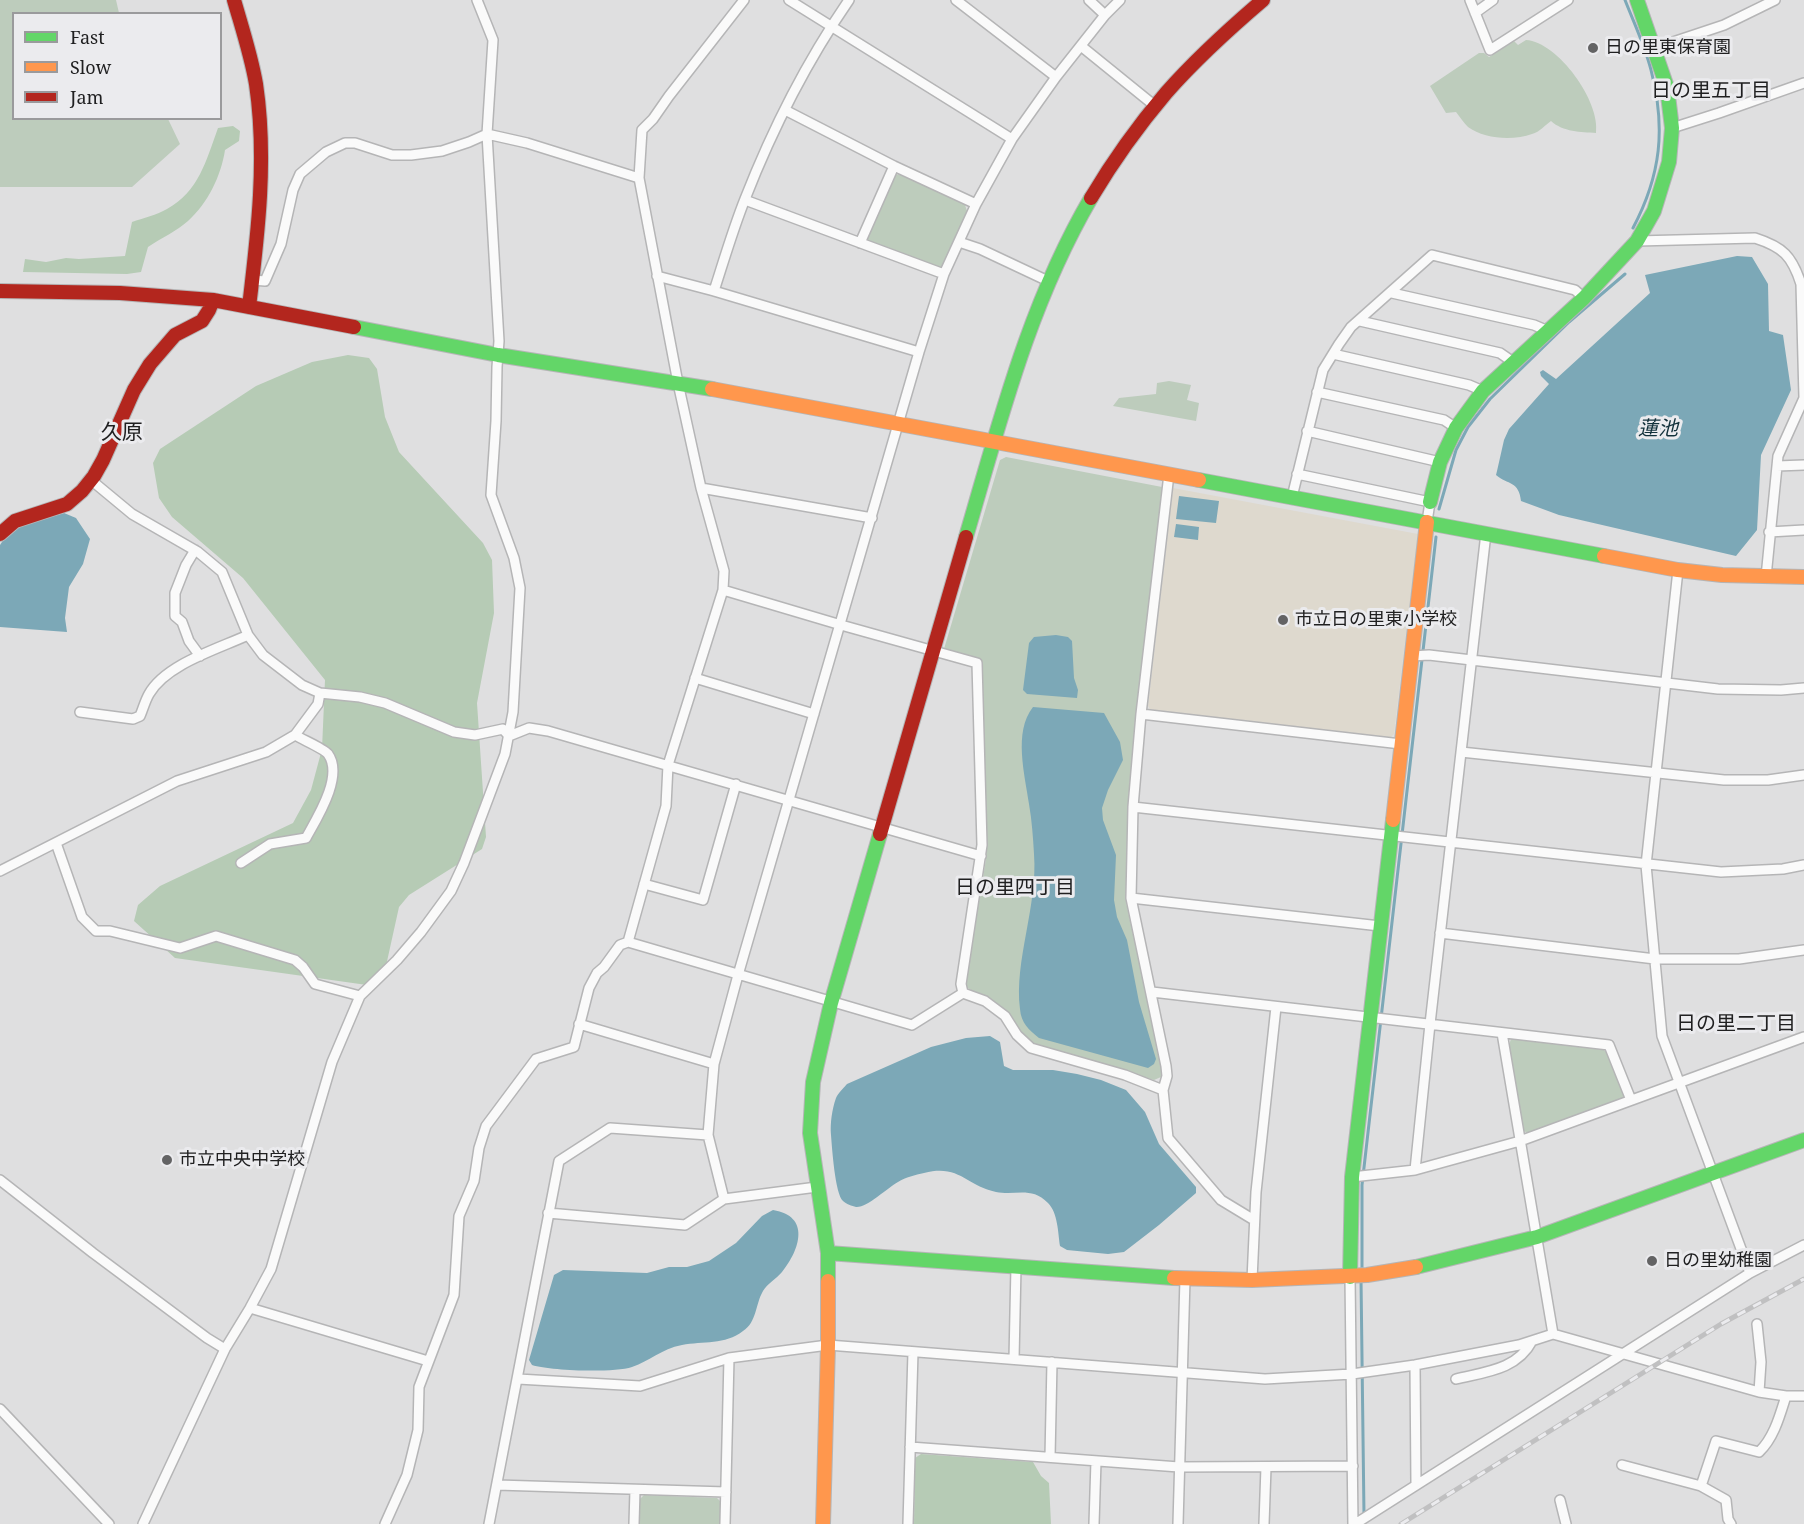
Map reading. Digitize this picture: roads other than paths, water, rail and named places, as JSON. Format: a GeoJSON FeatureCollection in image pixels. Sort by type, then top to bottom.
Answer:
{"type":"FeatureCollection","features":[{"type":"Feature","properties":{"kind":"street"},"geometry":{"type":"LineString","coordinates":[[234,0],[250,52],[262,149],[261,202],[249,307]]}},
{"type":"Feature","properties":{"kind":"street"},"geometry":{"type":"LineString","coordinates":[[142,1524],[225,1349],[271,1269],[332,1062],[360,996],[398,960],[452,891],[505,754],[509,736],[513,712],[520,588],[514,558],[491,495],[500,341],[487,134],[493,40],[477,0]]}},
{"type":"Feature","properties":{"kind":"street"},"geometry":{"type":"LineString","coordinates":[[628,942],[666,806],[668,765],[723,590],[724,571],[701,488],[657,276],[639,178],[642,130],[653,119],[744,0]]}},
{"type":"Feature","properties":{"kind":"street"},"geometry":{"type":"LineString","coordinates":[[789,0],[1012,139]]}},
{"type":"Feature","properties":{"kind":"street"},"geometry":{"type":"LineString","coordinates":[[714,291],[745,200],[785,110],[831,27],[849,0]]}},
{"type":"Feature","properties":{"kind":"street"},"geometry":{"type":"LineString","coordinates":[[956,0],[1056,77]]}},
{"type":"Feature","properties":{"kind":"street"},"geometry":{"type":"LineString","coordinates":[[1089,0],[1105,15]]}},
{"type":"Feature","properties":{"kind":"street"},"geometry":{"type":"LineString","coordinates":[[724,1199],[708,1136],[714,1064],[919,352],[944,274],[976,204],[1012,139],[1056,77],[1105,15],[1120,0]]}},
{"type":"Feature","properties":{"kind":"street"},"geometry":{"type":"LineString","coordinates":[[823,1524],[828,1253],[810,1133],[813,1082],[831,1003],[994,441],[1020,355],[1048,281],[1073,228],[1101,181],[1155,106],[1218,38],[1263,0]]}},
{"type":"Feature","properties":{"kind":"street"},"geometry":{"type":"LineString","coordinates":[[1470,0],[1490,50],[1568,0]]}},
{"type":"Feature","properties":{"kind":"street"},"geometry":{"type":"LineString","coordinates":[[1475,13],[1493,0]]}},
{"type":"Feature","properties":{"kind":"street"},"geometry":{"type":"LineString","coordinates":[[1637,0],[1667,87],[1672,128],[1669,162],[1654,211],[1637,241],[1584,298],[1483,391],[1456,428],[1440,462],[1430,502],[1369,1018],[1359,1176],[1358,1373],[1353,1466],[1359,1521],[1750,1273],[1804,1245]]}},
{"type":"Feature","properties":{"kind":"street"},"geometry":{"type":"LineString","coordinates":[[1655,48],[1724,25],[1775,0]]}},
{"type":"Feature","properties":{"kind":"street"},"geometry":{"type":"LineString","coordinates":[[1081,46],[1155,106]]}},
{"type":"Feature","properties":{"kind":"street"},"geometry":{"type":"LineString","coordinates":[[1672,128],[1804,83]]}},
{"type":"Feature","properties":{"kind":"street"},"geometry":{"type":"LineString","coordinates":[[785,110],[894,166],[976,204]]}},
{"type":"Feature","properties":{"kind":"street"},"geometry":{"type":"LineString","coordinates":[[253,279],[265,281],[281,244],[293,190],[300,174],[326,152],[345,142],[392,155],[411,155],[442,151],[487,134],[527,143],[639,178]]}},
{"type":"Feature","properties":{"kind":"street"},"geometry":{"type":"LineString","coordinates":[[860,243],[894,166]]}},
{"type":"Feature","properties":{"kind":"street"},"geometry":{"type":"LineString","coordinates":[[745,200],[944,274]]}},
{"type":"Feature","properties":{"kind":"street"},"geometry":{"type":"LineString","coordinates":[[1637,241],[1755,238],[1773,243],[1785,253],[1796,268],[1801,284],[1804,398],[1778,456],[1766,578]]}},
{"type":"Feature","properties":{"kind":"street"},"geometry":{"type":"LineString","coordinates":[[959,242],[980,249],[1048,281]]}},
{"type":"Feature","properties":{"kind":"street"},"geometry":{"type":"LineString","coordinates":[[1292,496],[1323,370],[1351,327],[1432,255],[1575,290],[1584,298]]}},
{"type":"Feature","properties":{"kind":"street"},"geometry":{"type":"LineString","coordinates":[[657,276],[919,352]]}},
{"type":"Feature","properties":{"kind":"street"},"geometry":{"type":"LineString","coordinates":[[0,291],[120,293],[213,300],[498,355],[678,383],[899,423],[1678,570],[1766,578],[1804,578]]}},
{"type":"Feature","properties":{"kind":"street"},"geometry":{"type":"LineString","coordinates":[[1392,292],[1548,331]]}},
{"type":"Feature","properties":{"kind":"street"},"geometry":{"type":"LineString","coordinates":[[0,534],[15,521],[68,504],[92,480],[110,449],[132,395],[144,374],[173,337],[184,329],[206,320],[213,300]]}},
{"type":"Feature","properties":{"kind":"street"},"geometry":{"type":"LineString","coordinates":[[1360,321],[1500,353],[1513,362]]}},
{"type":"Feature","properties":{"kind":"street"},"geometry":{"type":"LineString","coordinates":[[1333,354],[1469,385],[1483,391]]}},
{"type":"Feature","properties":{"kind":"street"},"geometry":{"type":"LineString","coordinates":[[1317,392],[1444,420],[1456,428]]}},
{"type":"Feature","properties":{"kind":"street"},"geometry":{"type":"LineString","coordinates":[[1307,431],[1440,462]]}},
{"type":"Feature","properties":{"kind":"street"},"geometry":{"type":"LineString","coordinates":[[1777,466],[1804,465]]}},
{"type":"Feature","properties":{"kind":"street"},"geometry":{"type":"LineString","coordinates":[[1169,474],[1141,714],[1133,807],[1131,898],[1166,1066],[1167,1077],[1162,1090],[1168,1138],[1221,1200],[1254,1220]]}},
{"type":"Feature","properties":{"kind":"street"},"geometry":{"type":"LineString","coordinates":[[1297,474],[1430,502]]}},
{"type":"Feature","properties":{"kind":"street"},"geometry":{"type":"LineString","coordinates":[[92,480],[132,514],[195,550],[222,572],[248,635],[263,655],[302,685],[320,693],[360,697],[385,703],[454,732],[475,735],[503,729],[509,736]]}},
{"type":"Feature","properties":{"kind":"street"},"geometry":{"type":"LineString","coordinates":[[701,488],[872,518]]}},
{"type":"Feature","properties":{"kind":"street"},"geometry":{"type":"LineString","coordinates":[[1769,532],[1804,530]]}},
{"type":"Feature","properties":{"kind":"street"},"geometry":{"type":"LineString","coordinates":[[1415,1170],[1486,533]]}},
{"type":"Feature","properties":{"kind":"street"},"geometry":{"type":"LineString","coordinates":[[195,550],[186,564],[175,593],[175,616],[182,622],[189,641],[200,656]]}},
{"type":"Feature","properties":{"kind":"street"},"geometry":{"type":"LineString","coordinates":[[1678,570],[1646,865],[1662,1036],[1750,1273]]}},
{"type":"Feature","properties":{"kind":"street"},"geometry":{"type":"LineString","coordinates":[[723,590],[977,663],[982,845],[961,984],[963,993]]}},
{"type":"Feature","properties":{"kind":"street"},"geometry":{"type":"LineString","coordinates":[[80,712],[133,719],[140,716],[149,694],[160,681],[200,656],[248,635]]}},
{"type":"Feature","properties":{"kind":"street"},"geometry":{"type":"LineString","coordinates":[[1412,656],[1429,655],[1718,689],[1804,688]]}},
{"type":"Feature","properties":{"kind":"street"},"geometry":{"type":"LineString","coordinates":[[695,678],[814,714]]}},
{"type":"Feature","properties":{"kind":"street"},"geometry":{"type":"LineString","coordinates":[[0,871],[177,781],[266,753],[295,735],[318,704],[320,693]]}},
{"type":"Feature","properties":{"kind":"street"},"geometry":{"type":"LineString","coordinates":[[1141,714],[1401,744]]}},
{"type":"Feature","properties":{"kind":"street"},"geometry":{"type":"LineString","coordinates":[[509,736],[529,728],[548,731],[884,826],[981,856]]}},
{"type":"Feature","properties":{"kind":"street"},"geometry":{"type":"LineString","coordinates":[[241,863],[270,844],[306,838],[326,801],[333,773],[331,760],[327,752],[295,735]]}},
{"type":"Feature","properties":{"kind":"street"},"geometry":{"type":"LineString","coordinates":[[1461,752],[1724,780],[1768,780],[1804,775]]}},
{"type":"Feature","properties":{"kind":"street"},"geometry":{"type":"LineString","coordinates":[[644,884],[703,900],[736,784]]}},
{"type":"Feature","properties":{"kind":"street"},"geometry":{"type":"LineString","coordinates":[[1133,807],[1721,872],[1783,869],[1804,865]]}},
{"type":"Feature","properties":{"kind":"street"},"geometry":{"type":"LineString","coordinates":[[56,843],[82,917],[96,931],[110,931],[180,948],[216,936],[295,960],[315,984],[360,996]]}},
{"type":"Feature","properties":{"kind":"street"},"geometry":{"type":"LineString","coordinates":[[1131,898],[1380,926]]}},
{"type":"Feature","properties":{"kind":"street"},"geometry":{"type":"LineString","coordinates":[[1440,933],[1655,959],[1738,959],[1804,950]]}},
{"type":"Feature","properties":{"kind":"street"},"geometry":{"type":"LineString","coordinates":[[385,1524],[407,1475],[418,1430],[419,1387],[454,1295],[459,1216],[474,1181],[479,1148],[486,1126],[536,1059],[574,1047],[589,988],[597,973],[620,945],[628,942],[912,1026],[963,993]]}},
{"type":"Feature","properties":{"kind":"street"},"geometry":{"type":"LineString","coordinates":[[1152,992],[1609,1045],[1631,1100]]}},
{"type":"Feature","properties":{"kind":"street"},"geometry":{"type":"LineString","coordinates":[[963,993],[986,1001],[1005,1016],[1017,1035],[1031,1048],[1125,1075],[1162,1090]]}},
{"type":"Feature","properties":{"kind":"street"},"geometry":{"type":"LineString","coordinates":[[1252,1280],[1254,1220],[1276,1007]]}},
{"type":"Feature","properties":{"kind":"street"},"geometry":{"type":"LineString","coordinates":[[579,1024],[714,1064]]}},
{"type":"Feature","properties":{"kind":"street"},"geometry":{"type":"LineString","coordinates":[[1502,1033],[1553,1334]]}},
{"type":"Feature","properties":{"kind":"street"},"geometry":{"type":"LineString","coordinates":[[1359,1176],[1415,1170],[1521,1141],[1804,1037]]}},
{"type":"Feature","properties":{"kind":"street"},"geometry":{"type":"LineString","coordinates":[[489,1524],[559,1161],[610,1128],[708,1136]]}},
{"type":"Feature","properties":{"kind":"street"},"geometry":{"type":"LineString","coordinates":[[828,1253],[1185,1279],[1252,1280],[1357,1276],[1408,1269],[1537,1237],[1804,1140]]}},
{"type":"Feature","properties":{"kind":"street"},"geometry":{"type":"LineString","coordinates":[[0,1180],[93,1253],[225,1349]]}},
{"type":"Feature","properties":{"kind":"street"},"geometry":{"type":"LineString","coordinates":[[548,1213],[685,1225],[724,1199],[817,1187]]}},
{"type":"Feature","properties":{"kind":"street"},"geometry":{"type":"LineString","coordinates":[[1014,1359],[1016,1266]]}},
{"type":"Feature","properties":{"kind":"street"},"geometry":{"type":"LineString","coordinates":[[1178,1524],[1185,1279]]}},
{"type":"Feature","properties":{"kind":"street"},"geometry":{"type":"LineString","coordinates":[[250,1308],[428,1361]]}},
{"type":"Feature","properties":{"kind":"street"},"geometry":{"type":"LineString","coordinates":[[1757,1324],[1761,1362],[1759,1392]]}},
{"type":"Feature","properties":{"kind":"street"},"geometry":{"type":"LineString","coordinates":[[518,1379],[640,1386],[729,1358],[828,1345],[1265,1378],[1358,1373],[1415,1365],[1519,1345],[1553,1334],[1759,1392],[1804,1396]]}},
{"type":"Feature","properties":{"kind":"street"},"geometry":{"type":"LineString","coordinates":[[1456,1379],[1503,1367],[1526,1353],[1532,1341]]}},
{"type":"Feature","properties":{"kind":"street"},"geometry":{"type":"LineString","coordinates":[[908,1524],[913,1352]]}},
{"type":"Feature","properties":{"kind":"street"},"geometry":{"type":"LineString","coordinates":[[725,1524],[729,1358]]}},
{"type":"Feature","properties":{"kind":"street"},"geometry":{"type":"LineString","coordinates":[[1050,1457],[1052,1362]]}},
{"type":"Feature","properties":{"kind":"street"},"geometry":{"type":"LineString","coordinates":[[1415,1365],[1416,1484]]}},
{"type":"Feature","properties":{"kind":"street"},"geometry":{"type":"LineString","coordinates":[[1701,1486],[1716,1441],[1759,1452],[1772,1434],[1786,1396]]}},
{"type":"Feature","properties":{"kind":"street"},"geometry":{"type":"LineString","coordinates":[[0,1409],[109,1524]]}},
{"type":"Feature","properties":{"kind":"street"},"geometry":{"type":"LineString","coordinates":[[910,1447],[1179,1467],[1353,1466]]}},
{"type":"Feature","properties":{"kind":"street"},"geometry":{"type":"LineString","coordinates":[[1094,1524],[1096,1461]]}},
{"type":"Feature","properties":{"kind":"street"},"geometry":{"type":"LineString","coordinates":[[1622,1465],[1701,1486],[1726,1500],[1728,1519],[1731,1524]]}},
{"type":"Feature","properties":{"kind":"street"},"geometry":{"type":"LineString","coordinates":[[1264,1524],[1266,1467]]}},
{"type":"Feature","properties":{"kind":"street"},"geometry":{"type":"LineString","coordinates":[[497,1485],[726,1492]]}},
{"type":"Feature","properties":{"kind":"street"},"geometry":{"type":"LineString","coordinates":[[634,1524],[635,1490]]}},
{"type":"Feature","properties":{"kind":"street"},"geometry":{"type":"LineString","coordinates":[[1560,1500],[1566,1524]]}},
{"type":"Feature","properties":{"kind":"water","name":"蓮池"},"geometry":{"type":"Polygon","coordinates":[[[1737,256],[1752,257],[1768,284],[1769,331],[1783,335],[1791,390],[1761,455],[1757,530],[1736,556],[1559,515],[1521,501],[1518,490],[1496,475],[1504,440],[1509,429],[1549,384],[1540,372],[1543,370],[1556,379],[1650,293],[1645,275],[1737,256]]]}},
{"type":"Feature","properties":{"kind":"water"},"geometry":{"type":"Polygon","coordinates":[[[1179,496],[1219,501],[1216,523],[1176,519],[1179,496]]]}},
{"type":"Feature","properties":{"kind":"water"},"geometry":{"type":"Polygon","coordinates":[[[64,513],[76,518],[90,539],[83,564],[69,587],[65,618],[67,632],[0,627],[0,545],[20,527],[64,513]]]}},
{"type":"Feature","properties":{"kind":"water"},"geometry":{"type":"Polygon","coordinates":[[[1176,524],[1199,527],[1198,540],[1174,537],[1176,524]]]}},
{"type":"Feature","properties":{"kind":"water"},"geometry":{"type":"Polygon","coordinates":[[[1056,635],[1068,637],[1072,641],[1077,698],[1027,694],[1023,690],[1029,643],[1034,637],[1056,635]]]}},
{"type":"Feature","properties":{"kind":"water"},"geometry":{"type":"Polygon","coordinates":[[[1033,707],[1104,713],[1120,742],[1123,760],[1102,808],[1103,820],[1116,855],[1114,900],[1117,917],[1127,940],[1139,1002],[1156,1059],[1154,1064],[1148,1068],[1039,1038],[1022,1018],[1019,990],[1020,971],[1033,893],[1034,854],[1022,741],[1023,729],[1033,707]]]}},
{"type":"Feature","properties":{"kind":"water"},"geometry":{"type":"Polygon","coordinates":[[[990,1036],[1000,1042],[1004,1066],[1013,1070],[1053,1070],[1077,1074],[1126,1090],[1145,1112],[1159,1144],[1196,1187],[1196,1193],[1124,1252],[1108,1254],[1067,1250],[1060,1246],[1054,1212],[1042,1198],[1029,1193],[996,1192],[946,1171],[924,1173],[904,1179],[861,1206],[856,1207],[843,1201],[836,1180],[831,1121],[836,1098],[847,1084],[931,1047],[966,1038],[990,1036]]]}},
{"type":"Feature","properties":{"kind":"water"},"geometry":{"type":"Polygon","coordinates":[[[773,1210],[785,1213],[793,1219],[797,1226],[797,1244],[794,1254],[782,1272],[760,1296],[751,1323],[736,1335],[721,1341],[675,1347],[623,1369],[553,1369],[532,1365],[529,1360],[554,1275],[563,1270],[647,1273],[709,1261],[736,1243],[762,1216],[773,1210]]]}},
{"type":"Feature","properties":{"kind":"waterway"},"geometry":{"type":"LineString","coordinates":[[1625,0],[1643,43],[1651,70],[1656,91],[1659,132],[1658,151],[1650,189],[1633,228]]}},
{"type":"Feature","properties":{"kind":"waterway"},"geometry":{"type":"LineString","coordinates":[[1439,509],[1456,450],[1468,427],[1490,399],[1569,322],[1625,274]]}},
{"type":"Feature","properties":{"kind":"waterway"},"geometry":{"type":"LineString","coordinates":[[1362,1272],[1362,1185],[1436,537]]}},
{"type":"Feature","properties":{"kind":"waterway"},"geometry":{"type":"LineString","coordinates":[[1361,1279],[1364,1515]]}},
{"type":"Feature","properties":{"kind":"railway"},"geometry":{"type":"LineString","coordinates":[[1401,1524],[1721,1324],[1804,1279]]}},
{"type":"Feature","properties":{"kind":"place","name":"日の里東保育園"},"geometry":{"type":"Point","coordinates":[1593,48]}},
{"type":"Feature","properties":{"kind":"place","name":"市立日の里東小学校"},"geometry":{"type":"Point","coordinates":[1283,620]}},
{"type":"Feature","properties":{"kind":"place","name":"市立中央中学校"},"geometry":{"type":"Point","coordinates":[167,1160]}},
{"type":"Feature","properties":{"kind":"place","name":"日の里幼稚園"},"geometry":{"type":"Point","coordinates":[1652,1261]}},
{"type":"Feature","properties":{"kind":"district","name":"日の里五丁目"},"geometry":{"type":"Point","coordinates":[1711,91]}},
{"type":"Feature","properties":{"kind":"district","name":"久原"},"geometry":{"type":"Point","coordinates":[122,433]}},
{"type":"Feature","properties":{"kind":"district","name":"日の里四丁目"},"geometry":{"type":"Point","coordinates":[1015,888]}},
{"type":"Feature","properties":{"kind":"district","name":"日の里二丁目"},"geometry":{"type":"Point","coordinates":[1736,1024]}}]}
